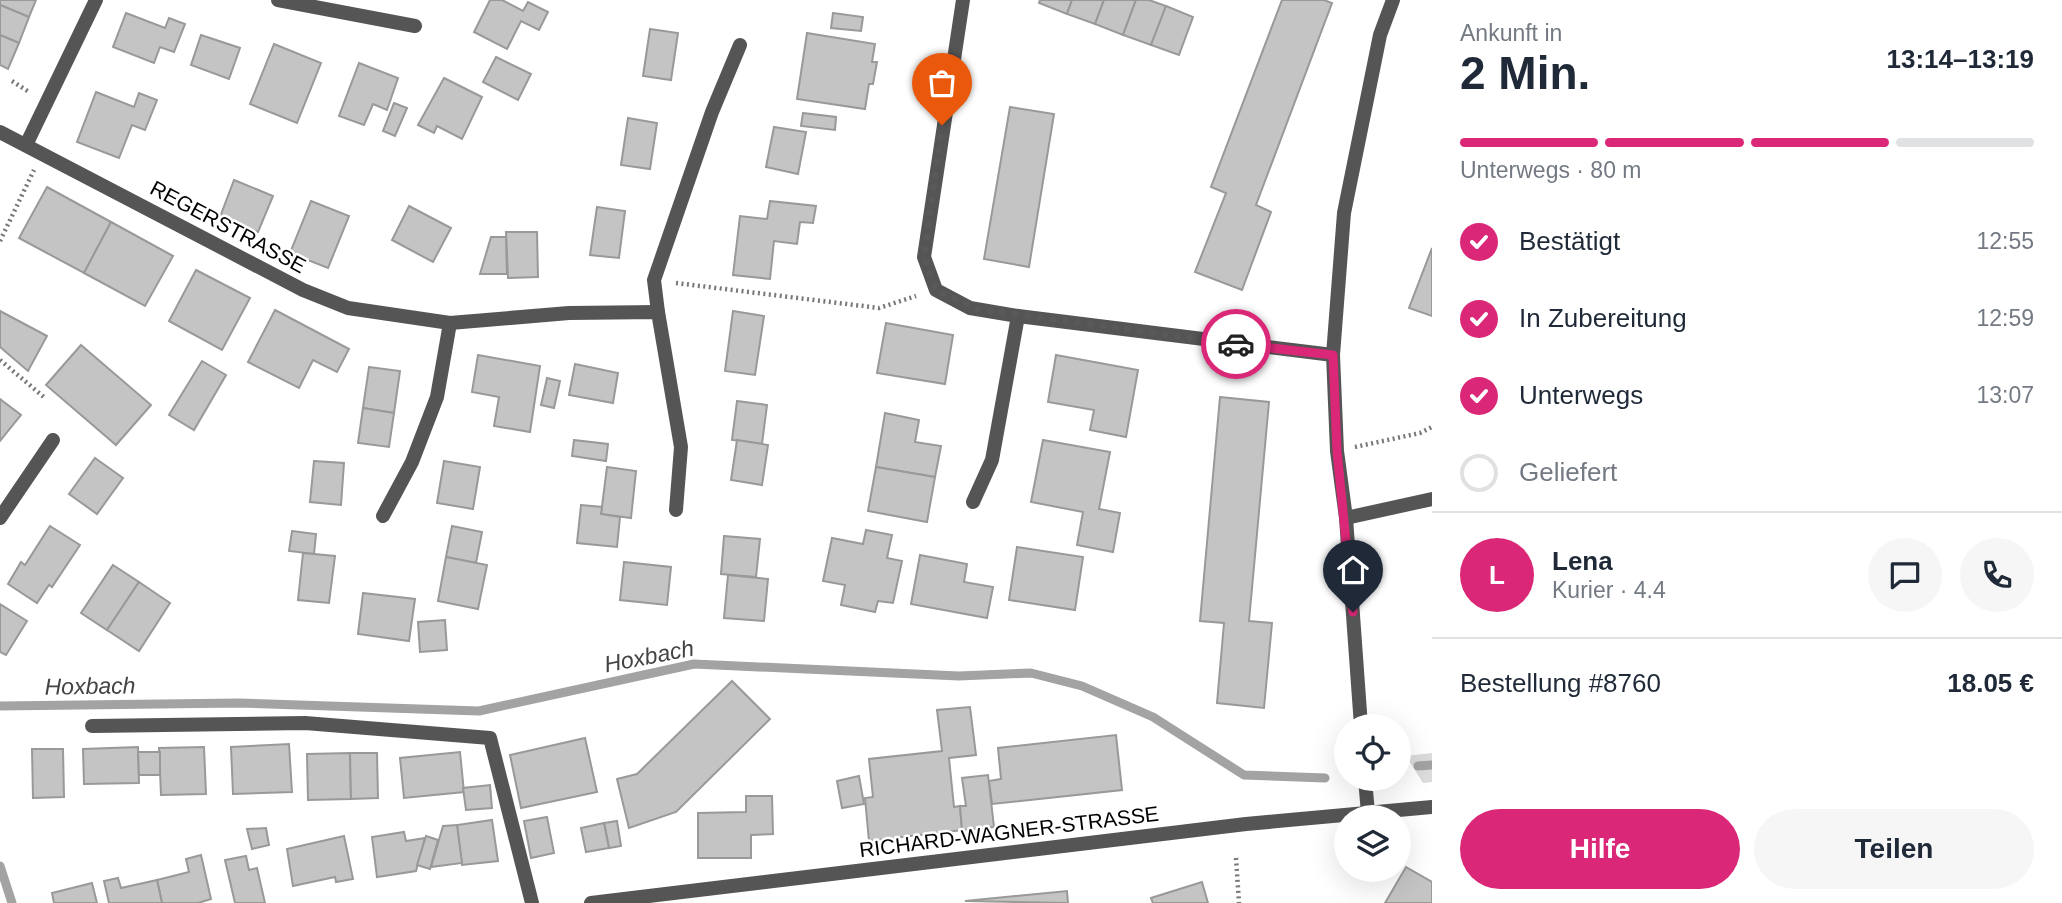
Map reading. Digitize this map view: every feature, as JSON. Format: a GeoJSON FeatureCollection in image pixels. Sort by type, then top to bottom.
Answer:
{"type":"FeatureCollection","features":[{"type":"Feature","properties":{"kind":"street"},"geometry":{"type":"LineString","coordinates":[[26,145],[96,0]]}},
{"type":"Feature","properties":{"kind":"street"},"geometry":{"type":"LineString","coordinates":[[278,0],[415,26]]}},
{"type":"Feature","properties":{"kind":"street"},"geometry":{"type":"LineString","coordinates":[[963,0],[924,257],[936,290],[970,308],[1018,316],[1333,355]]}},
{"type":"Feature","properties":{"kind":"street"},"geometry":{"type":"LineString","coordinates":[[1360,714],[1346,518],[1337,451],[1333,355],[1344,213],[1380,35],[1394,0]]}},
{"type":"Feature","properties":{"kind":"street"},"geometry":{"type":"LineString","coordinates":[[676,510],[681,447],[654,280],[712,112],[740,45]]}},
{"type":"Feature","properties":{"kind":"street","name":"REGERSTRASSE"},"geometry":{"type":"LineString","coordinates":[[0,132],[303,290],[348,308],[450,323],[569,313],[659,312]]}},
{"type":"Feature","properties":{"kind":"street"},"geometry":{"type":"LineString","coordinates":[[973,502],[992,460],[1018,316]]}},
{"type":"Feature","properties":{"kind":"street"},"geometry":{"type":"LineString","coordinates":[[383,516],[412,462],[437,397],[450,323]]}},
{"type":"Feature","properties":{"kind":"street"},"geometry":{"type":"LineString","coordinates":[[0,518],[53,440]]}},
{"type":"Feature","properties":{"kind":"street"},"geometry":{"type":"LineString","coordinates":[[1346,518],[1432,499]]}},
{"type":"Feature","properties":{"kind":"street"},"geometry":{"type":"LineString","coordinates":[[92,726],[305,723],[490,738],[532,903]]}},
{"type":"Feature","properties":{"kind":"street","name":"RICHARD-WAGNER-STRASSE"},"geometry":{"type":"LineString","coordinates":[[1411,809],[1432,807]]}},
{"type":"Feature","properties":{"kind":"street","name":"RICHARD-WAGNER-STRASSE"},"geometry":{"type":"LineString","coordinates":[[591,903],[704,897],[1246,824],[1334,816]]}},
{"type":"Feature","properties":{"kind":"path"},"geometry":{"type":"LineString","coordinates":[[0,240],[42,154]]}},
{"type":"Feature","properties":{"kind":"path"},"geometry":{"type":"LineString","coordinates":[[654,280],[879,307],[920,295]]}},
{"type":"Feature","properties":{"kind":"path"},"geometry":{"type":"LineString","coordinates":[[0,360],[45,398]]}},
{"type":"Feature","properties":{"kind":"path"},"geometry":{"type":"LineString","coordinates":[[1362,445],[1420,433],[1432,427]]}},
{"type":"Feature","properties":{"kind":"path"},"geometry":{"type":"LineString","coordinates":[[1236,858],[1239,903]]}},
{"type":"Feature","properties":{"kind":"shaded area"},"geometry":{"type":"Polygon","coordinates":[[[1432,753],[1432,782],[1423,783],[1411,764],[1411,755],[1432,753]]]}},
{"type":"Feature","properties":{"kind":"building"},"geometry":{"type":"Polygon","coordinates":[[[0,0],[36,0],[29,17],[0,5],[0,0]]]}},
{"type":"Feature","properties":{"kind":"building"},"geometry":{"type":"Polygon","coordinates":[[[490,0],[502,0],[523,11],[528,2],[548,12],[539,30],[521,21],[507,49],[474,32],[490,0]]]}},
{"type":"Feature","properties":{"kind":"building"},"geometry":{"type":"Polygon","coordinates":[[[1040,0],[1072,0],[1067,14],[1039,3],[1040,0]]]}},
{"type":"Feature","properties":{"kind":"building"},"geometry":{"type":"Polygon","coordinates":[[[1072,0],[1104,0],[1095,24],[1067,14],[1072,0]]]}},
{"type":"Feature","properties":{"kind":"building"},"geometry":{"type":"Polygon","coordinates":[[[1104,0],[1136,0],[1123,35],[1095,24],[1104,0]]]}},
{"type":"Feature","properties":{"kind":"building"},"geometry":{"type":"Polygon","coordinates":[[[1136,0],[1149,0],[1166,6],[1151,45],[1123,35],[1136,0]]]}},
{"type":"Feature","properties":{"kind":"building"},"geometry":{"type":"Polygon","coordinates":[[[1282,0],[1324,0],[1332,3],[1256,205],[1271,212],[1242,290],[1195,272],[1226,193],[1211,187],[1282,0]]]}},
{"type":"Feature","properties":{"kind":"building"},"geometry":{"type":"Polygon","coordinates":[[[0,5],[29,17],[19,43],[0,35],[0,5]]]}},
{"type":"Feature","properties":{"kind":"building"},"geometry":{"type":"Polygon","coordinates":[[[1166,6],[1193,17],[1179,55],[1151,45],[1166,6]]]}},
{"type":"Feature","properties":{"kind":"building"},"geometry":{"type":"Polygon","coordinates":[[[126,13],[165,28],[169,18],[185,24],[174,52],[160,47],[154,63],[113,47],[126,13]]]}},
{"type":"Feature","properties":{"kind":"building"},"geometry":{"type":"Polygon","coordinates":[[[833,13],[863,17],[861,31],[831,28],[833,13]]]}},
{"type":"Feature","properties":{"kind":"building"},"geometry":{"type":"Polygon","coordinates":[[[650,29],[678,33],[671,80],[643,76],[650,29]]]}},
{"type":"Feature","properties":{"kind":"building"},"geometry":{"type":"Polygon","coordinates":[[[807,33],[875,44],[872,62],[877,62],[873,84],[869,84],[865,109],[797,99],[807,33]]]}},
{"type":"Feature","properties":{"kind":"building"},"geometry":{"type":"Polygon","coordinates":[[[0,35],[19,43],[8,69],[0,65],[0,35]]]}},
{"type":"Feature","properties":{"kind":"building"},"geometry":{"type":"Polygon","coordinates":[[[201,35],[240,48],[229,79],[191,65],[201,35]]]}},
{"type":"Feature","properties":{"kind":"building"},"geometry":{"type":"Polygon","coordinates":[[[274,44],[321,63],[297,123],[250,104],[274,44]]]}},
{"type":"Feature","properties":{"kind":"building"},"geometry":{"type":"Polygon","coordinates":[[[496,57],[531,74],[518,100],[483,82],[496,57]]]}},
{"type":"Feature","properties":{"kind":"building"},"geometry":{"type":"Polygon","coordinates":[[[359,63],[398,78],[387,110],[373,104],[364,125],[339,116],[359,63]]]}},
{"type":"Feature","properties":{"kind":"building"},"geometry":{"type":"Polygon","coordinates":[[[444,78],[482,97],[462,139],[437,126],[434,133],[418,125],[444,78]]]}},
{"type":"Feature","properties":{"kind":"building"},"geometry":{"type":"Polygon","coordinates":[[[96,92],[134,107],[139,93],[157,100],[145,130],[132,125],[119,158],[77,142],[96,92]]]}},
{"type":"Feature","properties":{"kind":"building"},"geometry":{"type":"Polygon","coordinates":[[[394,103],[407,108],[395,136],[383,131],[394,103]]]}},
{"type":"Feature","properties":{"kind":"building"},"geometry":{"type":"Polygon","coordinates":[[[1010,107],[1054,114],[1029,267],[984,259],[1010,107]]]}},
{"type":"Feature","properties":{"kind":"building"},"geometry":{"type":"Polygon","coordinates":[[[803,113],[836,117],[835,130],[801,126],[803,113]]]}},
{"type":"Feature","properties":{"kind":"building"},"geometry":{"type":"Polygon","coordinates":[[[628,118],[657,123],[650,169],[621,165],[628,118]]]}},
{"type":"Feature","properties":{"kind":"building"},"geometry":{"type":"Polygon","coordinates":[[[774,127],[806,132],[798,174],[766,167],[774,127]]]}},
{"type":"Feature","properties":{"kind":"building"},"geometry":{"type":"Polygon","coordinates":[[[234,180],[273,196],[258,232],[220,217],[234,180]]]}},
{"type":"Feature","properties":{"kind":"building"},"geometry":{"type":"Polygon","coordinates":[[[47,187],[111,222],[84,273],[19,238],[47,187]]]}},
{"type":"Feature","properties":{"kind":"building"},"geometry":{"type":"Polygon","coordinates":[[[311,201],[349,216],[328,268],[290,253],[311,201]]]}},
{"type":"Feature","properties":{"kind":"building"},"geometry":{"type":"Polygon","coordinates":[[[770,201],[816,206],[813,223],[800,222],[797,244],[774,241],[770,279],[733,275],[740,216],[767,219],[770,201]]]}},
{"type":"Feature","properties":{"kind":"building"},"geometry":{"type":"Polygon","coordinates":[[[409,206],[451,228],[433,262],[392,240],[409,206]]]}},
{"type":"Feature","properties":{"kind":"building"},"geometry":{"type":"Polygon","coordinates":[[[597,207],[625,211],[619,258],[590,255],[597,207]]]}},
{"type":"Feature","properties":{"kind":"building"},"geometry":{"type":"Polygon","coordinates":[[[111,222],[173,256],[145,306],[84,273],[111,222]]]}},
{"type":"Feature","properties":{"kind":"building"},"geometry":{"type":"Polygon","coordinates":[[[506,232],[537,232],[538,277],[508,278],[506,232]]]}},
{"type":"Feature","properties":{"kind":"building"},"geometry":{"type":"Polygon","coordinates":[[[491,237],[506,237],[507,274],[480,274],[491,237]]]}},
{"type":"Feature","properties":{"kind":"building"},"geometry":{"type":"Polygon","coordinates":[[[1432,248],[1432,316],[1409,308],[1432,248]]]}},
{"type":"Feature","properties":{"kind":"building"},"geometry":{"type":"Polygon","coordinates":[[[196,270],[250,298],[222,350],[169,321],[196,270]]]}},
{"type":"Feature","properties":{"kind":"building"},"geometry":{"type":"Polygon","coordinates":[[[275,310],[349,349],[337,372],[313,360],[299,388],[248,362],[275,310]]]}},
{"type":"Feature","properties":{"kind":"building"},"geometry":{"type":"Polygon","coordinates":[[[0,311],[47,336],[28,371],[0,347],[0,311]]]}},
{"type":"Feature","properties":{"kind":"building"},"geometry":{"type":"Polygon","coordinates":[[[733,311],[764,316],[755,375],[725,371],[733,311]]]}},
{"type":"Feature","properties":{"kind":"building"},"geometry":{"type":"Polygon","coordinates":[[[886,323],[953,335],[945,384],[877,373],[886,323]]]}},
{"type":"Feature","properties":{"kind":"building"},"geometry":{"type":"Polygon","coordinates":[[[81,345],[151,405],[116,445],[46,385],[81,345]]]}},
{"type":"Feature","properties":{"kind":"building"},"geometry":{"type":"Polygon","coordinates":[[[478,355],[540,366],[530,432],[494,426],[499,397],[472,392],[478,355]]]}},
{"type":"Feature","properties":{"kind":"building"},"geometry":{"type":"Polygon","coordinates":[[[1056,355],[1138,370],[1126,437],[1090,430],[1094,410],[1048,402],[1056,355]]]}},
{"type":"Feature","properties":{"kind":"building"},"geometry":{"type":"Polygon","coordinates":[[[202,361],[226,375],[194,430],[169,415],[202,361]]]}},
{"type":"Feature","properties":{"kind":"building"},"geometry":{"type":"Polygon","coordinates":[[[575,364],[618,373],[613,403],[569,395],[575,364]]]}},
{"type":"Feature","properties":{"kind":"building"},"geometry":{"type":"Polygon","coordinates":[[[369,367],[400,371],[394,413],[363,408],[369,367]]]}},
{"type":"Feature","properties":{"kind":"building"},"geometry":{"type":"Polygon","coordinates":[[[547,378],[560,381],[554,408],[541,405],[547,378]]]}},
{"type":"Feature","properties":{"kind":"building"},"geometry":{"type":"Polygon","coordinates":[[[1220,397],[1269,402],[1249,621],[1272,623],[1264,708],[1217,703],[1224,623],[1200,621],[1220,397]]]}},
{"type":"Feature","properties":{"kind":"building"},"geometry":{"type":"Polygon","coordinates":[[[0,399],[21,415],[0,441],[0,399]]]}},
{"type":"Feature","properties":{"kind":"building"},"geometry":{"type":"Polygon","coordinates":[[[737,401],[767,405],[762,444],[732,440],[737,401]]]}},
{"type":"Feature","properties":{"kind":"building"},"geometry":{"type":"Polygon","coordinates":[[[363,408],[394,413],[389,447],[358,443],[363,408]]]}},
{"type":"Feature","properties":{"kind":"building"},"geometry":{"type":"Polygon","coordinates":[[[885,413],[919,420],[915,442],[941,446],[935,477],[876,467],[885,413]]]}},
{"type":"Feature","properties":{"kind":"building"},"geometry":{"type":"Polygon","coordinates":[[[574,440],[608,444],[606,461],[572,456],[574,440]]]}},
{"type":"Feature","properties":{"kind":"building"},"geometry":{"type":"Polygon","coordinates":[[[737,440],[768,445],[762,485],[731,480],[737,440]]]}},
{"type":"Feature","properties":{"kind":"building"},"geometry":{"type":"Polygon","coordinates":[[[1043,440],[1110,452],[1099,509],[1120,513],[1113,552],[1077,545],[1083,512],[1031,502],[1043,440]]]}},
{"type":"Feature","properties":{"kind":"building"},"geometry":{"type":"Polygon","coordinates":[[[95,458],[123,478],[97,514],[69,494],[95,458]]]}},
{"type":"Feature","properties":{"kind":"building"},"geometry":{"type":"Polygon","coordinates":[[[314,461],[344,463],[341,505],[310,502],[314,461]]]}},
{"type":"Feature","properties":{"kind":"building"},"geometry":{"type":"Polygon","coordinates":[[[444,461],[480,467],[473,509],[437,503],[444,461]]]}},
{"type":"Feature","properties":{"kind":"building"},"geometry":{"type":"Polygon","coordinates":[[[607,467],[636,471],[631,518],[601,514],[607,467]]]}},
{"type":"Feature","properties":{"kind":"building"},"geometry":{"type":"Polygon","coordinates":[[[876,467],[935,477],[927,522],[868,511],[876,467]]]}},
{"type":"Feature","properties":{"kind":"building"},"geometry":{"type":"Polygon","coordinates":[[[581,505],[602,507],[601,514],[620,517],[617,547],[577,543],[581,505]]]}},
{"type":"Feature","properties":{"kind":"building"},"geometry":{"type":"Polygon","coordinates":[[[50,526],[80,545],[52,587],[49,585],[37,603],[8,584],[21,562],[25,565],[50,526]]]}},
{"type":"Feature","properties":{"kind":"building"},"geometry":{"type":"Polygon","coordinates":[[[452,526],[482,532],[476,563],[446,557],[452,526]]]}},
{"type":"Feature","properties":{"kind":"building"},"geometry":{"type":"Polygon","coordinates":[[[866,530],[892,535],[887,558],[902,561],[893,603],[878,601],[875,612],[841,605],[845,585],[823,581],[832,538],[863,544],[866,530]]]}},
{"type":"Feature","properties":{"kind":"building"},"geometry":{"type":"Polygon","coordinates":[[[292,531],[316,534],[314,554],[289,551],[292,531]]]}},
{"type":"Feature","properties":{"kind":"building"},"geometry":{"type":"Polygon","coordinates":[[[724,536],[760,539],[756,577],[721,574],[724,536]]]}},
{"type":"Feature","properties":{"kind":"building"},"geometry":{"type":"Polygon","coordinates":[[[1017,547],[1083,557],[1075,610],[1009,600],[1017,547]]]}},
{"type":"Feature","properties":{"kind":"building"},"geometry":{"type":"Polygon","coordinates":[[[303,553],[335,556],[329,603],[298,600],[303,553]]]}},
{"type":"Feature","properties":{"kind":"building"},"geometry":{"type":"Polygon","coordinates":[[[920,555],[967,564],[964,582],[993,587],[987,618],[911,604],[920,555]]]}},
{"type":"Feature","properties":{"kind":"building"},"geometry":{"type":"Polygon","coordinates":[[[446,557],[487,565],[478,609],[438,601],[446,557]]]}},
{"type":"Feature","properties":{"kind":"building"},"geometry":{"type":"Polygon","coordinates":[[[624,562],[671,567],[667,605],[620,600],[624,562]]]}},
{"type":"Feature","properties":{"kind":"building"},"geometry":{"type":"Polygon","coordinates":[[[113,565],[139,582],[107,630],[81,613],[113,565]]]}},
{"type":"Feature","properties":{"kind":"building"},"geometry":{"type":"Polygon","coordinates":[[[728,575],[768,579],[764,621],[724,618],[728,575]]]}},
{"type":"Feature","properties":{"kind":"building"},"geometry":{"type":"Polygon","coordinates":[[[139,582],[170,603],[139,651],[107,630],[139,582]]]}},
{"type":"Feature","properties":{"kind":"building"},"geometry":{"type":"Polygon","coordinates":[[[363,593],[415,599],[409,641],[358,634],[363,593]]]}},
{"type":"Feature","properties":{"kind":"building"},"geometry":{"type":"Polygon","coordinates":[[[0,604],[27,621],[6,655],[0,652],[0,604]]]}},
{"type":"Feature","properties":{"kind":"building"},"geometry":{"type":"Polygon","coordinates":[[[445,620],[447,650],[420,652],[418,622],[445,620]]]}},
{"type":"Feature","properties":{"kind":"building"},"geometry":{"type":"Polygon","coordinates":[[[732,681],[770,719],[676,812],[629,828],[617,779],[637,774],[732,681]]]}},
{"type":"Feature","properties":{"kind":"building"},"geometry":{"type":"Polygon","coordinates":[[[970,707],[976,755],[949,758],[954,807],[960,806],[962,830],[869,841],[865,798],[873,797],[869,759],[942,751],[937,710],[970,707]]]}},
{"type":"Feature","properties":{"kind":"building"},"geometry":{"type":"Polygon","coordinates":[[[1116,735],[1122,790],[992,804],[989,781],[1001,779],[998,748],[1116,735]]]}},
{"type":"Feature","properties":{"kind":"building"},"geometry":{"type":"Polygon","coordinates":[[[585,738],[597,792],[521,808],[510,755],[585,738]]]}},
{"type":"Feature","properties":{"kind":"building"},"geometry":{"type":"Polygon","coordinates":[[[289,744],[292,792],[233,794],[231,747],[289,744]]]}},
{"type":"Feature","properties":{"kind":"building"},"geometry":{"type":"Polygon","coordinates":[[[138,747],[139,783],[84,784],[83,749],[138,747]]]}},
{"type":"Feature","properties":{"kind":"building"},"geometry":{"type":"Polygon","coordinates":[[[204,747],[206,794],[161,795],[159,748],[204,747]]]}},
{"type":"Feature","properties":{"kind":"building"},"geometry":{"type":"Polygon","coordinates":[[[32,749],[63,749],[64,797],[33,798],[32,749]]]}},
{"type":"Feature","properties":{"kind":"building"},"geometry":{"type":"Polygon","coordinates":[[[138,752],[160,752],[160,775],[139,775],[138,752]]]}},
{"type":"Feature","properties":{"kind":"building"},"geometry":{"type":"Polygon","coordinates":[[[460,752],[464,792],[404,798],[400,758],[460,752]]]}},
{"type":"Feature","properties":{"kind":"building"},"geometry":{"type":"Polygon","coordinates":[[[350,753],[351,799],[308,800],[307,754],[350,753]]]}},
{"type":"Feature","properties":{"kind":"building"},"geometry":{"type":"Polygon","coordinates":[[[350,753],[377,753],[378,798],[351,799],[350,753]]]}},
{"type":"Feature","properties":{"kind":"building"},"geometry":{"type":"Polygon","coordinates":[[[988,775],[994,827],[962,830],[960,806],[966,806],[962,778],[988,775]]]}},
{"type":"Feature","properties":{"kind":"building"},"geometry":{"type":"Polygon","coordinates":[[[859,776],[864,804],[842,808],[837,781],[859,776]]]}},
{"type":"Feature","properties":{"kind":"building"},"geometry":{"type":"Polygon","coordinates":[[[490,785],[492,808],[466,810],[463,788],[490,785]]]}},
{"type":"Feature","properties":{"kind":"building"},"geometry":{"type":"Polygon","coordinates":[[[746,796],[772,796],[773,834],[751,835],[751,858],[698,858],[698,813],[746,812],[746,796]]]}},
{"type":"Feature","properties":{"kind":"building"},"geometry":{"type":"Polygon","coordinates":[[[547,817],[554,853],[531,858],[524,821],[547,817]]]}},
{"type":"Feature","properties":{"kind":"building"},"geometry":{"type":"Polygon","coordinates":[[[492,820],[498,861],[462,865],[457,825],[492,820]]]}},
{"type":"Feature","properties":{"kind":"building"},"geometry":{"type":"Polygon","coordinates":[[[617,821],[621,846],[609,848],[604,823],[617,821]]]}},
{"type":"Feature","properties":{"kind":"building"},"geometry":{"type":"Polygon","coordinates":[[[604,823],[609,848],[586,852],[581,828],[604,823]]]}},
{"type":"Feature","properties":{"kind":"building"},"geometry":{"type":"Polygon","coordinates":[[[457,825],[462,863],[431,867],[443,826],[457,825]]]}},
{"type":"Feature","properties":{"kind":"building"},"geometry":{"type":"Polygon","coordinates":[[[266,828],[269,845],[252,849],[247,829],[266,828]]]}},
{"type":"Feature","properties":{"kind":"building"},"geometry":{"type":"Polygon","coordinates":[[[404,832],[406,841],[425,838],[416,871],[377,877],[372,837],[404,832]]]}},
{"type":"Feature","properties":{"kind":"building"},"geometry":{"type":"Polygon","coordinates":[[[344,836],[353,879],[336,882],[335,877],[293,886],[287,849],[344,836]]]}},
{"type":"Feature","properties":{"kind":"building"},"geometry":{"type":"Polygon","coordinates":[[[426,836],[438,840],[430,869],[417,865],[426,836]]]}},
{"type":"Feature","properties":{"kind":"building"},"geometry":{"type":"Polygon","coordinates":[[[201,855],[211,899],[198,903],[162,903],[157,880],[189,872],[186,859],[201,855]]]}},
{"type":"Feature","properties":{"kind":"building"},"geometry":{"type":"Polygon","coordinates":[[[246,856],[249,870],[257,868],[265,903],[235,903],[225,860],[246,856]]]}},
{"type":"Feature","properties":{"kind":"building"},"geometry":{"type":"Polygon","coordinates":[[[1411,870],[1432,882],[1432,903],[1385,903],[1397,882],[1411,882],[1411,870]]]}},
{"type":"Feature","properties":{"kind":"building"},"geometry":{"type":"Polygon","coordinates":[[[118,878],[121,888],[157,880],[162,903],[109,903],[104,881],[118,878]]]}},
{"type":"Feature","properties":{"kind":"building"},"geometry":{"type":"Polygon","coordinates":[[[1202,882],[1208,903],[1153,903],[1151,898],[1202,882]]]}},
{"type":"Feature","properties":{"kind":"building"},"geometry":{"type":"Polygon","coordinates":[[[92,883],[97,903],[54,903],[52,893],[92,883]]]}},
{"type":"Feature","properties":{"kind":"building"},"geometry":{"type":"Polygon","coordinates":[[[1067,891],[1068,903],[965,901],[1067,891]]]}},
{"type":"Feature","properties":{"kind":"waterway","name":"Hoxbach"},"geometry":{"type":"LineString","coordinates":[[0,706],[239,703],[479,711],[694,664],[959,676],[1031,673],[1082,686],[1153,717],[1244,775],[1325,778]]}},
{"type":"Feature","properties":{"kind":"waterway","name":"Hoxbach"},"geometry":{"type":"LineString","coordinates":[[1418,766],[1432,765]]}},
{"type":"Feature","properties":{"kind":"waterway"},"geometry":{"type":"LineString","coordinates":[[0,866],[12,903]]}},
{"type":"Feature","properties":{"kind":"way so far"},"geometry":{"type":"LineString","coordinates":[[942,125],[924,257],[936,290],[970,308],[1236,344]]}},
{"type":"Feature","properties":{"kind":"route"},"geometry":{"type":"LineString","coordinates":[[1236,344],[1333,355],[1337,451],[1346,518],[1353,612]]}}]}
